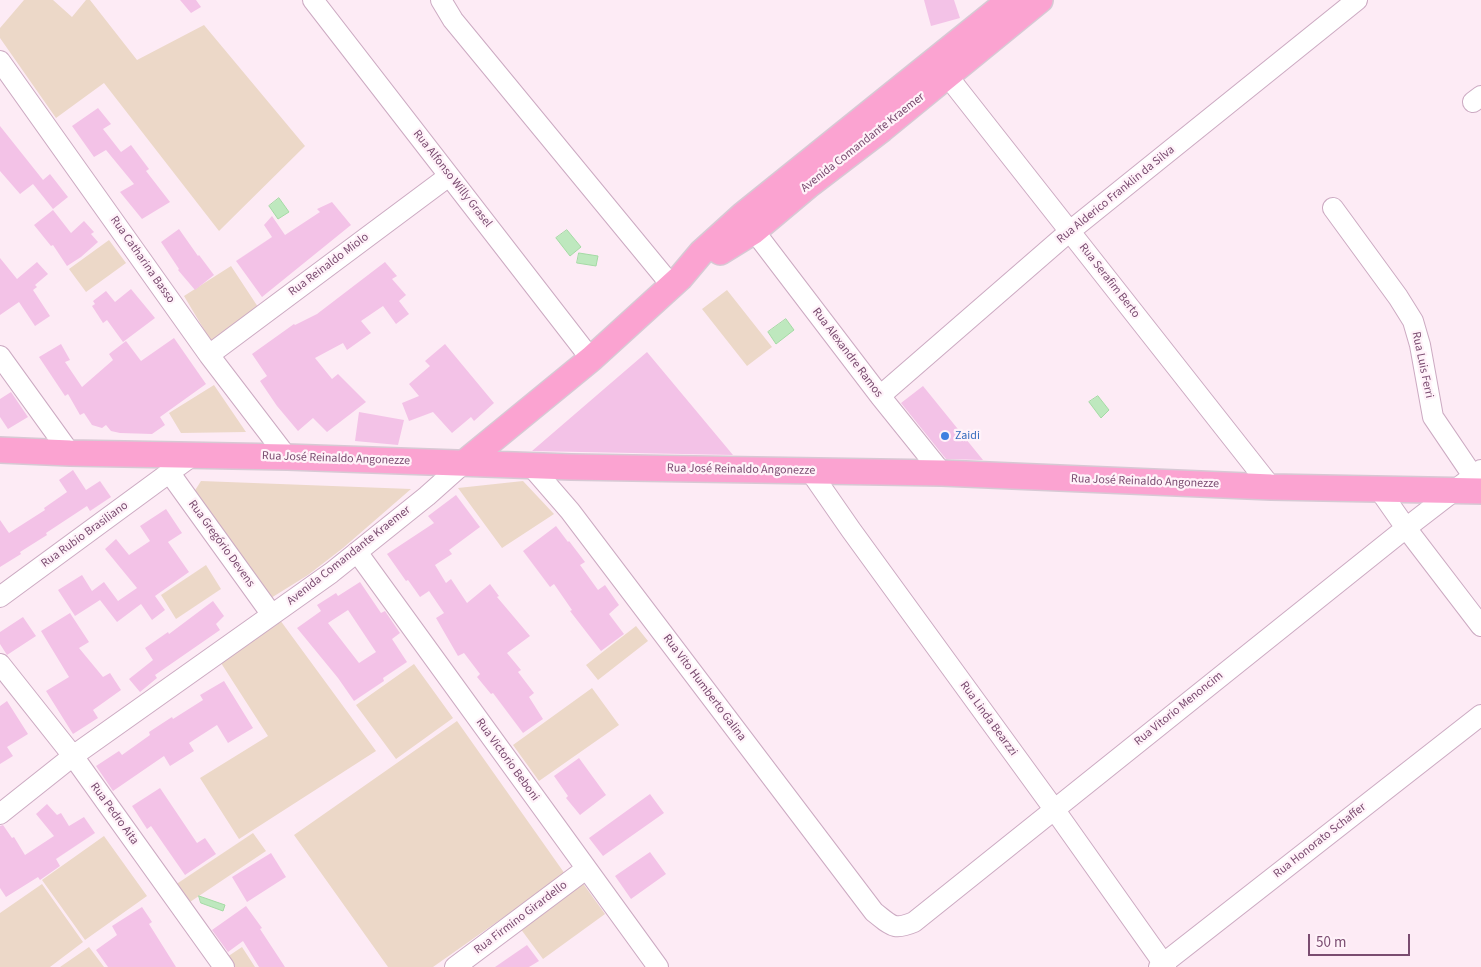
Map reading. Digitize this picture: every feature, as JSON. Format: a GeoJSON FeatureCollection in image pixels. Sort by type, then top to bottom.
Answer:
{"type":"FeatureCollection","features":[{"type":"Feature","properties":{"kind":"main road","name":"Avenida Comandante Kraemer"},"geometry":{"type":"LineString","coordinates":[[464,463],[591,358],[676,282],[701,253],[748,223],[941,68],[1002,6],[1040,0]]}},
{"type":"Feature","properties":{"kind":"main road","name":"Rua José Reinaldo Angonezze"},"geometry":{"type":"LineString","coordinates":[[0,450],[286,457],[531,466],[942,474],[1271,487],[1378,488],[1472,481]]}},
{"type":"Feature","properties":{"kind":"street","name":"Rua Alfonso Willy Grasel"},"geometry":{"type":"LineString","coordinates":[[313,0],[591,358]]}},
{"type":"Feature","properties":{"kind":"street"},"geometry":{"type":"LineString","coordinates":[[441,0],[453,20],[676,282]]}},
{"type":"Feature","properties":{"kind":"street","name":"Rua Alderico Franklin da Silva"},"geometry":{"type":"LineString","coordinates":[[880,396],[1070,231],[1357,0]]}},
{"type":"Feature","properties":{"kind":"street","name":"Rua Catharina Basso"},"geometry":{"type":"LineString","coordinates":[[0,61],[209,355],[286,457]]}},
{"type":"Feature","properties":{"kind":"street","name":"Rua Serafim Berto"},"geometry":{"type":"LineString","coordinates":[[941,68],[1271,487]]}},
{"type":"Feature","properties":{"kind":"street","name":"Rua Reinaldo Miolo"},"geometry":{"type":"LineString","coordinates":[[209,355],[449,176]]}},
{"type":"Feature","properties":{"kind":"street","name":"Rua Luis Ferri"},"geometry":{"type":"LineString","coordinates":[[1333,208],[1398,297],[1412,321],[1420,345],[1433,417],[1472,481]]}},
{"type":"Feature","properties":{"kind":"street","name":"Rua Alexandre Ramos"},"geometry":{"type":"LineString","coordinates":[[748,223],[942,474]]}},
{"type":"Feature","properties":{"kind":"street"},"geometry":{"type":"LineString","coordinates":[[0,356],[70,453]]}},
{"type":"Feature","properties":{"kind":"street","name":"Rua Rubio Brasiliano"},"geometry":{"type":"LineString","coordinates":[[0,596],[192,456]]}},
{"type":"Feature","properties":{"kind":"street","name":"Avenida Comandante Kraemer"},"geometry":{"type":"LineString","coordinates":[[0,814],[73,756],[272,615],[357,552],[464,463]]}},
{"type":"Feature","properties":{"kind":"street","name":"Rua Vito Humberto Galina"},"geometry":{"type":"LineString","coordinates":[[531,466],[576,519],[874,912]]}},
{"type":"Feature","properties":{"kind":"street","name":"Rua Linda Bearzzi"},"geometry":{"type":"LineString","coordinates":[[810,471],[856,538],[1054,809],[1163,966]]}},
{"type":"Feature","properties":{"kind":"street","name":"Rua Gregório Devens"},"geometry":{"type":"LineString","coordinates":[[170,472],[272,615]]}},
{"type":"Feature","properties":{"kind":"street","name":"Rua Vitorio Menoncim"},"geometry":{"type":"LineString","coordinates":[[874,912],[890,925],[902,927],[914,922],[1406,528],[1472,481]]}},
{"type":"Feature","properties":{"kind":"street"},"geometry":{"type":"LineString","coordinates":[[1378,488],[1481,626]]}},
{"type":"Feature","properties":{"kind":"street","name":"Rua Victorio Beboni"},"geometry":{"type":"LineString","coordinates":[[357,552],[658,967]]}},
{"type":"Feature","properties":{"kind":"street","name":"Rua Pedro Aita"},"geometry":{"type":"LineString","coordinates":[[0,664],[73,756],[224,967]]}},
{"type":"Feature","properties":{"kind":"street","name":"Rua Honorato Schaffer"},"geometry":{"type":"LineString","coordinates":[[1163,966],[1481,715]]}},
{"type":"Feature","properties":{"kind":"street","name":"Rua Firmino Girardello"},"geometry":{"type":"LineString","coordinates":[[455,967],[586,869]]}},
{"type":"Feature","properties":{"kind":"shaded area"},"geometry":{"type":"Polygon","coordinates":[[[24,0],[53,0],[72,17],[86,0],[90,0],[137,60],[204,25],[305,146],[219,231],[104,83],[56,118],[0,38],[0,28],[24,0]]]}},
{"type":"Feature","properties":{"kind":"shaded area"},"geometry":{"type":"Polygon","coordinates":[[[279,198],[289,212],[278,219],[269,206],[279,198]]]}},
{"type":"Feature","properties":{"kind":"shaded area"},"geometry":{"type":"Polygon","coordinates":[[[567,230],[581,247],[570,256],[556,238],[567,230]]]}},
{"type":"Feature","properties":{"kind":"shaded area"},"geometry":{"type":"Polygon","coordinates":[[[109,240],[126,263],[86,292],[69,269],[109,240]]]}},
{"type":"Feature","properties":{"kind":"shaded area"},"geometry":{"type":"Polygon","coordinates":[[[579,253],[598,256],[596,266],[577,263],[579,253]]]}},
{"type":"Feature","properties":{"kind":"shaded area"},"geometry":{"type":"Polygon","coordinates":[[[231,266],[258,307],[212,343],[184,296],[231,266]]]}},
{"type":"Feature","properties":{"kind":"shaded area"},"geometry":{"type":"Polygon","coordinates":[[[727,290],[772,347],[747,366],[702,309],[727,290]]]}},
{"type":"Feature","properties":{"kind":"shaded area"},"geometry":{"type":"Polygon","coordinates":[[[786,319],[794,330],[776,344],[768,332],[786,319]]]}},
{"type":"Feature","properties":{"kind":"shaded area"},"geometry":{"type":"Polygon","coordinates":[[[214,385],[246,432],[181,433],[169,413],[214,385]]]}},
{"type":"Feature","properties":{"kind":"shaded area"},"geometry":{"type":"Polygon","coordinates":[[[1098,396],[1109,410],[1101,418],[1089,402],[1098,396]]]}},
{"type":"Feature","properties":{"kind":"shaded area"},"geometry":{"type":"Polygon","coordinates":[[[201,481],[411,489],[343,548],[308,575],[271,598],[192,495],[201,481]]]}},
{"type":"Feature","properties":{"kind":"shaded area"},"geometry":{"type":"Polygon","coordinates":[[[523,481],[554,514],[502,548],[458,488],[523,481]]]}},
{"type":"Feature","properties":{"kind":"shaded area"},"geometry":{"type":"Polygon","coordinates":[[[206,565],[221,589],[176,619],[161,595],[206,565]]]}},
{"type":"Feature","properties":{"kind":"shaded area"},"geometry":{"type":"Polygon","coordinates":[[[280,620],[376,751],[239,839],[200,778],[268,736],[221,663],[280,620]]]}},
{"type":"Feature","properties":{"kind":"shaded area"},"geometry":{"type":"Polygon","coordinates":[[[636,626],[648,641],[598,680],[586,665],[636,626]]]}},
{"type":"Feature","properties":{"kind":"shaded area"},"geometry":{"type":"Polygon","coordinates":[[[414,664],[453,718],[396,759],[356,705],[414,664]]]}},
{"type":"Feature","properties":{"kind":"shaded area"},"geometry":{"type":"Polygon","coordinates":[[[592,688],[619,725],[539,781],[513,745],[592,688]]]}},
{"type":"Feature","properties":{"kind":"shaded area"},"geometry":{"type":"Polygon","coordinates":[[[457,721],[565,874],[433,967],[388,967],[294,835],[457,721]]]}},
{"type":"Feature","properties":{"kind":"shaded area"},"geometry":{"type":"Polygon","coordinates":[[[253,833],[266,851],[187,904],[175,885],[253,833]]]}},
{"type":"Feature","properties":{"kind":"shaded area"},"geometry":{"type":"Polygon","coordinates":[[[104,836],[147,896],[85,940],[42,880],[104,836]]]}},
{"type":"Feature","properties":{"kind":"shaded area"},"geometry":{"type":"Polygon","coordinates":[[[582,882],[605,914],[543,959],[520,928],[582,882]]]}},
{"type":"Feature","properties":{"kind":"shaded area"},"geometry":{"type":"Polygon","coordinates":[[[42,884],[83,942],[50,967],[0,967],[0,913],[42,884]]]}},
{"type":"Feature","properties":{"kind":"shaded area"},"geometry":{"type":"Polygon","coordinates":[[[199,896],[225,905],[223,911],[201,903],[199,896]]]}},
{"type":"Feature","properties":{"kind":"shaded area"},"geometry":{"type":"Polygon","coordinates":[[[89,947],[104,967],[60,967],[89,947]]]}},
{"type":"Feature","properties":{"kind":"shaded area"},"geometry":{"type":"Polygon","coordinates":[[[242,947],[255,967],[233,967],[227,957],[242,947]]]}},
{"type":"Feature","properties":{"kind":"building"},"geometry":{"type":"Polygon","coordinates":[[[180,0],[196,0],[201,7],[191,13],[180,0]]]}},
{"type":"Feature","properties":{"kind":"building"},"geometry":{"type":"Polygon","coordinates":[[[924,0],[954,0],[960,18],[931,26],[924,0]]]}},
{"type":"Feature","properties":{"kind":"building"},"geometry":{"type":"Polygon","coordinates":[[[98,108],[111,124],[103,129],[121,152],[131,145],[149,169],[146,171],[170,202],[142,219],[120,192],[134,184],[106,150],[94,157],[72,126],[98,108]]]}},
{"type":"Feature","properties":{"kind":"building"},"geometry":{"type":"Polygon","coordinates":[[[0,126],[43,180],[50,174],[68,197],[53,209],[33,184],[20,194],[0,171],[0,126]]]}},
{"type":"Feature","properties":{"kind":"building"},"geometry":{"type":"Polygon","coordinates":[[[332,202],[351,225],[262,297],[236,261],[272,237],[264,225],[272,216],[285,235],[320,212],[317,209],[332,202]]]}},
{"type":"Feature","properties":{"kind":"building"},"geometry":{"type":"Polygon","coordinates":[[[53,210],[71,233],[84,221],[94,232],[91,234],[98,242],[67,266],[53,245],[51,246],[34,225],[53,210]]]}},
{"type":"Feature","properties":{"kind":"building"},"geometry":{"type":"Polygon","coordinates":[[[179,229],[214,275],[195,290],[178,270],[161,242],[179,229]]]}},
{"type":"Feature","properties":{"kind":"building"},"geometry":{"type":"Polygon","coordinates":[[[0,258],[17,279],[37,262],[48,274],[35,285],[37,287],[33,290],[50,316],[35,326],[19,302],[0,315],[0,258]]]}},
{"type":"Feature","properties":{"kind":"building"},"geometry":{"type":"Polygon","coordinates":[[[385,262],[397,276],[392,279],[406,295],[399,301],[409,314],[396,324],[383,306],[361,321],[371,333],[347,350],[343,343],[315,358],[332,379],[338,374],[366,402],[327,432],[313,418],[298,431],[277,406],[260,381],[267,376],[252,354],[294,324],[317,314],[385,262]]]}},
{"type":"Feature","properties":{"kind":"building"},"geometry":{"type":"Polygon","coordinates":[[[131,289],[155,318],[123,342],[107,320],[103,323],[92,306],[95,304],[93,301],[106,291],[115,302],[131,289]]]}},
{"type":"Feature","properties":{"kind":"building"},"geometry":{"type":"Polygon","coordinates":[[[174,338],[206,384],[160,417],[165,425],[152,434],[120,433],[111,431],[106,425],[102,428],[92,425],[84,413],[80,415],[68,394],[65,396],[39,357],[61,344],[70,360],[65,362],[82,387],[113,360],[109,354],[126,341],[141,361],[174,338]]]}},
{"type":"Feature","properties":{"kind":"building"},"geometry":{"type":"Polygon","coordinates":[[[445,344],[494,403],[474,421],[471,417],[452,433],[433,412],[409,421],[402,403],[419,396],[409,384],[430,366],[425,361],[445,344]]]}},
{"type":"Feature","properties":{"kind":"building"},"geometry":{"type":"Polygon","coordinates":[[[647,352],[733,455],[532,451],[647,352]]]}},
{"type":"Feature","properties":{"kind":"building","name":"Zaidi"},"geometry":{"type":"Polygon","coordinates":[[[923,386],[983,460],[946,459],[901,403],[923,386]]]}},
{"type":"Feature","properties":{"kind":"building"},"geometry":{"type":"Polygon","coordinates":[[[11,392],[28,417],[8,429],[0,417],[0,399],[11,392]]]}},
{"type":"Feature","properties":{"kind":"building"},"geometry":{"type":"Polygon","coordinates":[[[359,412],[404,420],[398,445],[355,441],[359,412]]]}},
{"type":"Feature","properties":{"kind":"building"},"geometry":{"type":"Polygon","coordinates":[[[73,470],[86,490],[100,481],[111,497],[90,511],[87,506],[0,567],[0,520],[9,533],[45,510],[44,508],[67,492],[59,480],[73,470]]]}},
{"type":"Feature","properties":{"kind":"building"},"geometry":{"type":"Polygon","coordinates":[[[456,495],[480,527],[449,550],[452,554],[435,565],[446,583],[451,579],[467,603],[490,584],[499,596],[497,597],[530,636],[507,653],[521,670],[518,672],[534,693],[529,697],[543,719],[523,733],[493,693],[491,694],[477,677],[480,674],[464,653],[458,656],[436,618],[444,613],[429,591],[420,597],[387,554],[434,523],[428,516],[456,495]]]}},
{"type":"Feature","properties":{"kind":"building"},"geometry":{"type":"Polygon","coordinates":[[[166,509],[182,533],[168,542],[189,572],[155,596],[165,610],[152,620],[141,604],[117,622],[100,600],[75,616],[58,590],[82,575],[92,591],[104,582],[118,601],[137,588],[105,549],[116,539],[129,555],[150,541],[140,526],[166,509]]]}},
{"type":"Feature","properties":{"kind":"building"},"geometry":{"type":"Polygon","coordinates":[[[556,526],[585,562],[580,565],[598,590],[605,585],[619,605],[609,614],[624,634],[601,651],[570,611],[572,610],[554,584],[550,587],[523,551],[556,526]]]}},
{"type":"Feature","properties":{"kind":"building"},"geometry":{"type":"Polygon","coordinates":[[[360,582],[381,613],[385,611],[400,633],[392,639],[407,662],[383,678],[384,681],[354,701],[338,678],[297,628],[321,611],[317,605],[336,593],[338,596],[360,582]],[[348,610],[328,623],[359,663],[376,652],[348,610]]]}},
{"type":"Feature","properties":{"kind":"building"},"geometry":{"type":"Polygon","coordinates":[[[213,601],[224,616],[216,624],[220,630],[155,675],[157,678],[140,692],[129,679],[153,660],[145,648],[168,632],[169,634],[213,601]]]}},
{"type":"Feature","properties":{"kind":"building"},"geometry":{"type":"Polygon","coordinates":[[[70,613],[89,642],[79,648],[103,677],[110,673],[121,690],[93,710],[98,718],[73,734],[46,691],[69,677],[41,631],[70,613]]]}},
{"type":"Feature","properties":{"kind":"building"},"geometry":{"type":"Polygon","coordinates":[[[23,617],[36,636],[7,655],[0,644],[0,632],[23,617]]]}},
{"type":"Feature","properties":{"kind":"building"},"geometry":{"type":"Polygon","coordinates":[[[224,681],[253,728],[228,743],[217,725],[189,743],[194,751],[170,766],[164,756],[113,791],[96,766],[119,751],[122,755],[150,735],[149,732],[203,700],[200,695],[224,681]]]}},
{"type":"Feature","properties":{"kind":"building"},"geometry":{"type":"Polygon","coordinates":[[[7,701],[28,734],[7,747],[13,756],[0,764],[0,706],[7,701]]]}},
{"type":"Feature","properties":{"kind":"building"},"geometry":{"type":"Polygon","coordinates":[[[579,758],[606,795],[580,815],[566,798],[568,796],[554,776],[579,758]]]}},
{"type":"Feature","properties":{"kind":"building"},"geometry":{"type":"Polygon","coordinates":[[[160,788],[197,843],[205,838],[216,854],[185,875],[151,826],[147,829],[132,806],[160,788]]]}},
{"type":"Feature","properties":{"kind":"building"},"geometry":{"type":"Polygon","coordinates":[[[650,794],[664,813],[603,856],[589,838],[650,794]]]}},
{"type":"Feature","properties":{"kind":"building"},"geometry":{"type":"Polygon","coordinates":[[[47,804],[57,815],[61,813],[69,826],[84,817],[95,833],[56,859],[60,866],[40,880],[38,877],[6,897],[0,888],[0,826],[3,825],[12,838],[14,837],[25,855],[54,836],[36,814],[47,804]]]}},
{"type":"Feature","properties":{"kind":"building"},"geometry":{"type":"Polygon","coordinates":[[[650,852],[666,874],[631,899],[615,876],[650,852]]]}},
{"type":"Feature","properties":{"kind":"building"},"geometry":{"type":"Polygon","coordinates":[[[271,853],[286,877],[247,902],[232,877],[271,853]]]}},
{"type":"Feature","properties":{"kind":"building"},"geometry":{"type":"Polygon","coordinates":[[[246,906],[262,928],[260,929],[285,967],[259,967],[243,941],[228,952],[212,930],[246,906]]]}},
{"type":"Feature","properties":{"kind":"building"},"geometry":{"type":"Polygon","coordinates":[[[142,907],[152,922],[149,924],[176,967],[108,967],[96,950],[117,935],[112,926],[142,907]]]}},
{"type":"Feature","properties":{"kind":"building"},"geometry":{"type":"Polygon","coordinates":[[[527,945],[539,961],[529,967],[495,967],[527,945]]]}},
{"type":"Feature","properties":{"kind":"place","name":"Zaidi"},"geometry":{"type":"Point","coordinates":[945,436]}}]}
